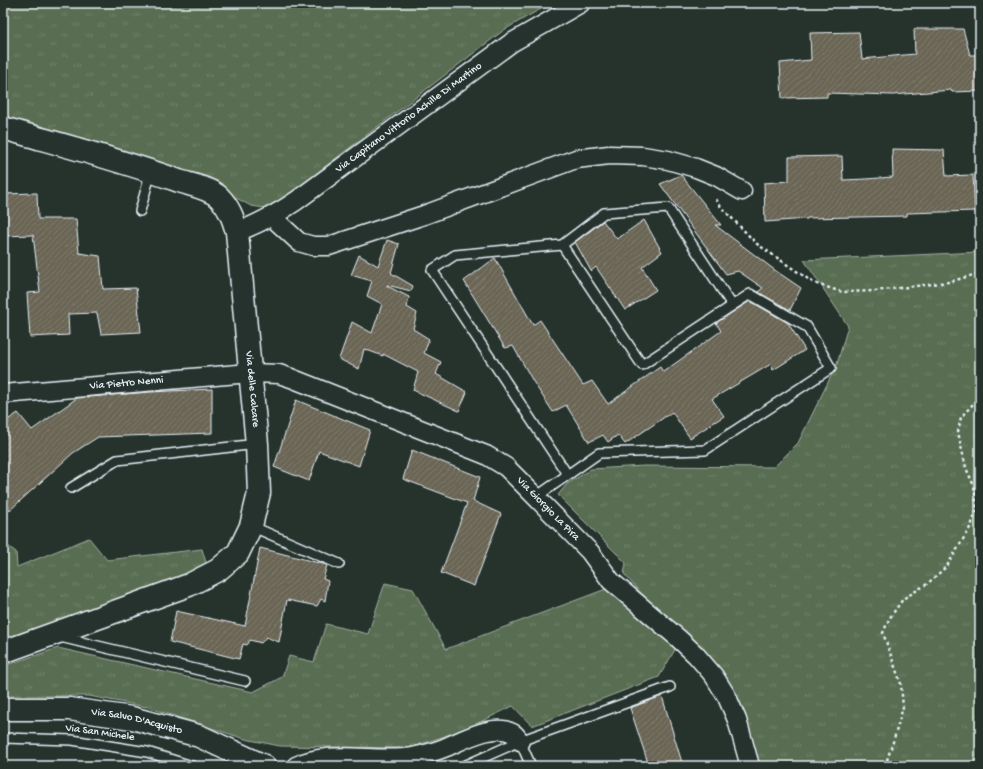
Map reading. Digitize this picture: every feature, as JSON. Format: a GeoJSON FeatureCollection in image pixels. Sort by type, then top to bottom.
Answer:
{"type":"FeatureCollection","features":[{"type":"Feature","properties":{"kind":"main road","name":"Via delle Calcare"},"geometry":{"type":"LineString","coordinates":[[3,128],[151,171],[206,190],[218,196],[226,206],[232,216],[236,232],[257,444],[259,493],[252,526],[238,553],[218,570],[189,585],[3,652]]}},
{"type":"Feature","properties":{"kind":"main road","name":"Via Salvo D'Acquisto"},"geometry":{"type":"LineString","coordinates":[[3,709],[69,709],[132,718],[199,736],[264,766]]}},
{"type":"Feature","properties":{"kind":"street","name":"Via Capitano Vittorio Achille Di Martino"},"geometry":{"type":"LineString","coordinates":[[236,232],[255,225],[296,201],[510,43],[581,3]]}},
{"type":"Feature","properties":{"kind":"street"},"geometry":{"type":"LineString","coordinates":[[272,216],[299,242],[313,246],[329,246],[424,215],[576,159],[609,155],[643,156],[668,160],[696,168],[716,176],[742,191]]}},
{"type":"Feature","properties":{"kind":"street","name":"Via Pietro Nenni"},"geometry":{"type":"LineString","coordinates":[[3,394],[250,373]]}},
{"type":"Feature","properties":{"kind":"street","name":"Via Giorgio La Pira"},"geometry":{"type":"LineString","coordinates":[[250,373],[279,374],[291,378],[486,455],[506,467],[590,552],[611,581],[678,638],[696,655],[714,676],[727,697],[737,720],[750,766]]}},
{"type":"Feature","properties":{"kind":"street"},"geometry":{"type":"LineString","coordinates":[[296,766],[318,759],[411,757],[442,749],[481,732],[495,730],[506,730],[514,734],[520,741]]}},
{"type":"Feature","properties":{"kind":"lane"},"geometry":{"type":"LineString","coordinates":[[140,211],[151,171]]}},
{"type":"Feature","properties":{"kind":"lane"},"geometry":{"type":"LineString","coordinates":[[567,474],[432,270],[455,255],[562,245],[604,213],[668,208],[732,305]]}},
{"type":"Feature","properties":{"kind":"lane"},"geometry":{"type":"LineString","coordinates":[[536,497],[599,452],[705,450],[831,368],[807,327],[750,294],[642,365],[562,245]]}},
{"type":"Feature","properties":{"kind":"lane"},"geometry":{"type":"LineString","coordinates":[[71,488],[117,460],[257,444]]}},
{"type":"Feature","properties":{"kind":"lane"},"geometry":{"type":"LineString","coordinates":[[252,526],[339,564]]}},
{"type":"Feature","properties":{"kind":"lane"},"geometry":{"type":"LineString","coordinates":[[52,635],[245,682]]}},
{"type":"Feature","properties":{"kind":"lane"},"geometry":{"type":"LineString","coordinates":[[464,766],[520,741],[670,687]]}},
{"type":"Feature","properties":{"kind":"lane","name":"Via San Michele"},"geometry":{"type":"LineString","coordinates":[[3,738],[72,740],[147,752],[192,766]]}},
{"type":"Feature","properties":{"kind":"lane"},"geometry":{"type":"LineString","coordinates":[[520,741],[531,766]]}},
{"type":"Feature","properties":{"kind":"path"},"geometry":{"type":"LineString","coordinates":[[713,194],[721,207],[757,244],[814,283],[842,292],[875,291],[949,282],[980,273]]}},
{"type":"Feature","properties":{"kind":"path"},"geometry":{"type":"LineString","coordinates":[[885,766],[894,740],[902,707],[900,684],[883,633],[889,619],[903,599],[927,584],[947,566],[971,526],[977,509],[974,486],[966,468],[958,432],[961,417],[980,398]]}},
{"type":"Feature","properties":{"kind":"green space"},"geometry":{"type":"Polygon","coordinates":[[[3,3],[554,3],[504,30],[288,195],[265,208],[251,206],[227,193],[3,137],[3,3]]]}},
{"type":"Feature","properties":{"kind":"green space"},"geometry":{"type":"Polygon","coordinates":[[[980,252],[980,766],[756,766],[741,706],[724,676],[699,646],[640,592],[624,574],[626,563],[558,495],[567,484],[591,469],[644,466],[774,467],[798,443],[837,364],[848,326],[804,260],[980,252]]]}},
{"type":"Feature","properties":{"kind":"green space"},"geometry":{"type":"Polygon","coordinates":[[[89,538],[107,560],[202,549],[207,566],[177,580],[3,639],[3,547],[8,546],[16,552],[17,567],[89,538]]]}},
{"type":"Feature","properties":{"kind":"green space"},"geometry":{"type":"Polygon","coordinates":[[[385,583],[413,589],[446,649],[606,589],[676,648],[659,677],[532,726],[513,706],[466,729],[409,748],[280,746],[245,739],[147,707],[89,696],[3,696],[3,666],[58,648],[253,692],[282,677],[289,656],[314,662],[326,624],[368,634],[385,583]]]}},
{"type":"Feature","properties":{"kind":"building"},"geometry":{"type":"Polygon","coordinates":[[[914,29],[963,29],[970,55],[980,55],[980,91],[952,92],[951,90],[893,95],[827,93],[827,97],[782,98],[780,63],[811,60],[810,33],[859,32],[862,59],[915,54],[914,29]]]}},
{"type":"Feature","properties":{"kind":"building"},"geometry":{"type":"Polygon","coordinates":[[[892,149],[944,150],[946,176],[973,175],[975,211],[907,213],[907,216],[807,218],[765,222],[764,183],[789,181],[789,157],[842,156],[843,180],[893,177],[892,149]]]}},
{"type":"Feature","properties":{"kind":"building"},"geometry":{"type":"Polygon","coordinates":[[[681,175],[721,225],[715,225],[801,288],[790,310],[758,292],[763,288],[738,271],[726,274],[660,184],[681,175]]]}},
{"type":"Feature","properties":{"kind":"building"},"geometry":{"type":"Polygon","coordinates":[[[37,193],[38,219],[76,219],[79,253],[100,256],[103,289],[136,288],[141,332],[101,334],[97,313],[68,314],[69,335],[30,337],[27,293],[40,292],[33,235],[3,236],[3,194],[37,193]]]}},
{"type":"Feature","properties":{"kind":"building"},"geometry":{"type":"Polygon","coordinates":[[[644,220],[662,252],[642,267],[656,290],[625,310],[596,267],[591,271],[575,242],[603,221],[617,239],[644,220]]]}},
{"type":"Feature","properties":{"kind":"building"},"geometry":{"type":"Polygon","coordinates":[[[387,240],[399,244],[391,273],[413,286],[411,291],[387,286],[409,297],[407,307],[417,313],[413,329],[429,339],[424,353],[441,362],[436,374],[467,392],[459,411],[413,390],[418,372],[383,354],[383,356],[364,349],[359,369],[339,359],[352,322],[372,333],[382,304],[367,296],[372,281],[351,275],[359,255],[378,266],[387,240]]]}},
{"type":"Feature","properties":{"kind":"building"},"geometry":{"type":"Polygon","coordinates":[[[495,258],[533,325],[540,320],[583,385],[592,381],[608,404],[660,367],[663,372],[721,331],[716,323],[750,301],[788,323],[805,350],[773,370],[771,364],[712,399],[724,416],[690,438],[672,412],[625,444],[618,435],[608,442],[603,435],[589,442],[566,405],[553,412],[534,383],[513,346],[505,348],[464,281],[495,258]]]}},
{"type":"Feature","properties":{"kind":"building"},"geometry":{"type":"Polygon","coordinates":[[[212,389],[212,433],[98,437],[73,453],[10,510],[3,501],[3,423],[18,413],[32,430],[77,398],[212,389]]]}},
{"type":"Feature","properties":{"kind":"building"},"geometry":{"type":"Polygon","coordinates":[[[296,400],[370,430],[359,466],[319,451],[309,481],[274,467],[296,400]]]}},
{"type":"Feature","properties":{"kind":"building"},"geometry":{"type":"Polygon","coordinates":[[[412,450],[480,477],[473,501],[501,514],[474,586],[441,573],[467,503],[403,479],[412,450]]]}},
{"type":"Feature","properties":{"kind":"building"},"geometry":{"type":"Polygon","coordinates":[[[260,548],[327,565],[323,579],[328,581],[325,601],[321,599],[317,606],[287,600],[279,642],[266,637],[261,643],[250,640],[247,645],[243,644],[239,659],[170,642],[176,611],[245,626],[260,548]]]}},
{"type":"Feature","properties":{"kind":"building"},"geometry":{"type":"Polygon","coordinates":[[[662,696],[683,766],[649,766],[630,708],[662,696]]]}}]}
